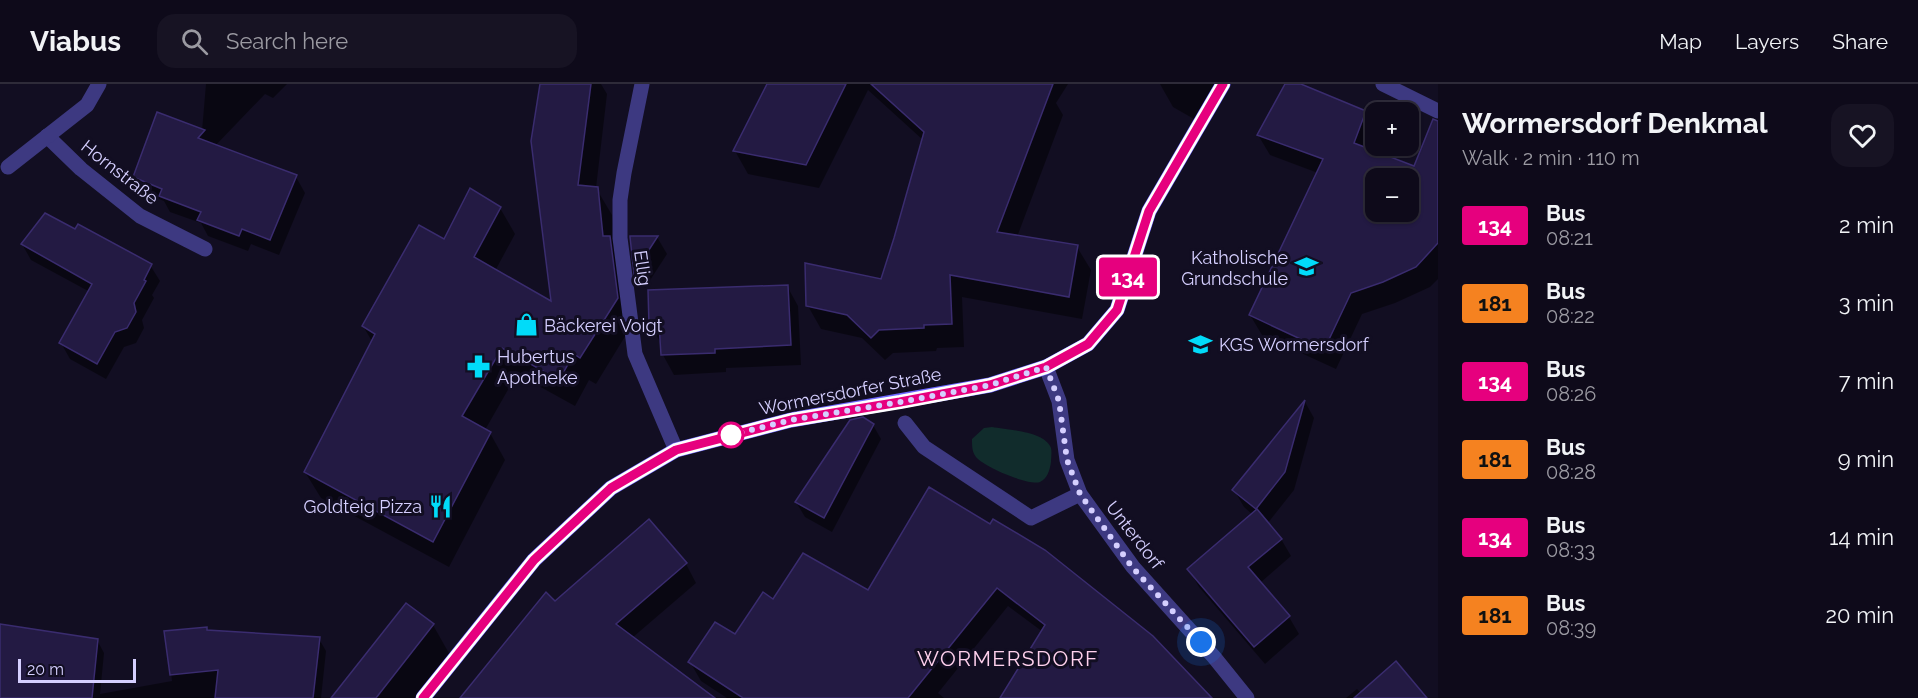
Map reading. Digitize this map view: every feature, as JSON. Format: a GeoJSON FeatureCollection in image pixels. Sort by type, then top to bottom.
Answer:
{"type":"FeatureCollection","features":[{"type":"Feature","properties":{"kind":"main road","name":"Wormersdorfer Straße"},"geometry":{"type":"LineString","coordinates":[[423,698],[534,560],[611,488],[676,450],[791,420],[990,385],[1046,367],[1088,344],[1117,310],[1149,211],[1223,84]]}},
{"type":"Feature","properties":{"kind":"street","name":"Hornstraße"},"geometry":{"type":"LineString","coordinates":[[4,168],[87,105],[99,84]]}},
{"type":"Feature","properties":{"kind":"street","name":"Ellig"},"geometry":{"type":"LineString","coordinates":[[642,84],[622,182],[620,238],[635,354],[676,450]]}},
{"type":"Feature","properties":{"kind":"street"},"geometry":{"type":"LineString","coordinates":[[1383,84],[1438,111]]}},
{"type":"Feature","properties":{"kind":"street","name":"Hornstraße"},"geometry":{"type":"LineString","coordinates":[[47,136],[81,169],[140,216],[205,249]]}},
{"type":"Feature","properties":{"kind":"street","name":"Unterdorf"},"geometry":{"type":"LineString","coordinates":[[1046,367],[1059,401],[1067,460],[1080,494],[1132,567],[1214,657],[1247,698]]}},
{"type":"Feature","properties":{"kind":"street"},"geometry":{"type":"LineString","coordinates":[[905,423],[924,447],[1031,518],[1080,494]]}},
{"type":"Feature","properties":{"kind":"green space"},"geometry":{"type":"Polygon","coordinates":[[[984,428],[1025,432],[1047,442],[1051,448],[1051,462],[1045,479],[1034,482],[1007,475],[976,457],[972,439],[984,428]]]}},
{"type":"Feature","properties":{"kind":"building"},"geometry":{"type":"Polygon","coordinates":[[[540,84],[591,84],[578,185],[598,187],[603,236],[610,236],[618,298],[580,358],[574,354],[559,380],[502,348],[462,416],[491,432],[433,542],[304,472],[375,334],[362,326],[419,225],[444,239],[470,188],[501,207],[474,257],[551,301],[531,141],[540,84]]]}},
{"type":"Feature","properties":{"kind":"building"},"geometry":{"type":"Polygon","coordinates":[[[767,84],[846,84],[806,165],[733,151],[767,84]]]}},
{"type":"Feature","properties":{"kind":"building"},"geometry":{"type":"Polygon","coordinates":[[[871,84],[1053,84],[997,232],[1078,245],[1069,297],[950,275],[952,324],[879,330],[871,338],[847,315],[806,306],[805,263],[881,279],[894,238],[924,132],[871,84]]]}},
{"type":"Feature","properties":{"kind":"building"},"geometry":{"type":"Polygon","coordinates":[[[1285,84],[1301,84],[1365,111],[1354,143],[1365,147],[1365,156],[1388,156],[1414,166],[1433,119],[1438,121],[1438,243],[1416,267],[1351,293],[1324,350],[1249,315],[1323,159],[1257,135],[1285,84]]]}},
{"type":"Feature","properties":{"kind":"building"},"geometry":{"type":"Polygon","coordinates":[[[157,112],[205,130],[198,138],[297,175],[270,240],[242,229],[239,236],[197,220],[201,212],[159,196],[162,189],[133,177],[157,112]]]}},
{"type":"Feature","properties":{"kind":"building"},"geometry":{"type":"Polygon","coordinates":[[[45,213],[75,229],[78,224],[152,264],[134,303],[136,312],[127,328],[115,332],[97,364],[59,343],[92,284],[21,244],[45,213]]]}},
{"type":"Feature","properties":{"kind":"building"},"geometry":{"type":"Polygon","coordinates":[[[658,236],[634,273],[630,237],[658,236]]]}},
{"type":"Feature","properties":{"kind":"building"},"geometry":{"type":"Polygon","coordinates":[[[788,285],[791,345],[715,349],[715,353],[661,355],[659,324],[649,325],[648,290],[788,285]]]}},
{"type":"Feature","properties":{"kind":"building"},"geometry":{"type":"Polygon","coordinates":[[[1305,400],[1285,472],[1256,509],[1232,490],[1305,400]]]}},
{"type":"Feature","properties":{"kind":"building"},"geometry":{"type":"Polygon","coordinates":[[[863,417],[874,424],[824,518],[795,502],[850,420],[863,417]]]}},
{"type":"Feature","properties":{"kind":"building"},"geometry":{"type":"Polygon","coordinates":[[[929,487],[990,524],[993,519],[1045,550],[1153,636],[1212,698],[1000,698],[1045,625],[997,588],[908,698],[743,698],[688,662],[715,622],[735,634],[763,592],[773,599],[803,553],[868,590],[929,487]]]}},
{"type":"Feature","properties":{"kind":"building"},"geometry":{"type":"Polygon","coordinates":[[[1257,509],[1282,539],[1248,567],[1290,616],[1254,647],[1187,569],[1257,509]]]}},
{"type":"Feature","properties":{"kind":"building"},"geometry":{"type":"Polygon","coordinates":[[[649,519],[687,563],[616,624],[715,698],[460,698],[546,592],[555,601],[649,519]]]}},
{"type":"Feature","properties":{"kind":"building"},"geometry":{"type":"Polygon","coordinates":[[[406,603],[434,624],[376,698],[331,698],[406,603]]]}},
{"type":"Feature","properties":{"kind":"building"},"geometry":{"type":"Polygon","coordinates":[[[0,624],[98,639],[92,698],[0,698],[0,624]]]}},
{"type":"Feature","properties":{"kind":"building"},"geometry":{"type":"Polygon","coordinates":[[[207,627],[207,630],[320,637],[313,698],[215,698],[218,670],[170,675],[164,631],[207,627]]]}},
{"type":"Feature","properties":{"kind":"building"},"geometry":{"type":"Polygon","coordinates":[[[1396,661],[1427,698],[1354,698],[1396,661]]]}},
{"type":"Feature","properties":{"kind":"bus line","name":"134"},"geometry":{"type":"LineString","coordinates":[[423,698],[534,560],[611,488],[676,450],[791,420],[990,385],[1046,367],[1088,344],[1117,310],[1149,211],[1223,84]]}},
{"type":"Feature","properties":{"kind":"place","name":"Katholische Grundschule"},"geometry":{"type":"Point","coordinates":[1306,267]}},
{"type":"Feature","properties":{"kind":"place","name":"Bäckerei Voigt"},"geometry":{"type":"Point","coordinates":[526,325]}},
{"type":"Feature","properties":{"kind":"place","name":"KGS Wormersdorf"},"geometry":{"type":"Point","coordinates":[1201,344]}},
{"type":"Feature","properties":{"kind":"place","name":"Hubertus Apotheke"},"geometry":{"type":"Point","coordinates":[479,366]}},
{"type":"Feature","properties":{"kind":"place","name":"Goldteig Pizza"},"geometry":{"type":"Point","coordinates":[440,506]}},
{"type":"Feature","properties":{"kind":"district","name":"WORMERSDORF"},"geometry":{"type":"Point","coordinates":[1008,658]}},
{"type":"Feature","properties":{"kind":"route"},"geometry":{"type":"LineString","coordinates":[[731,435],[791,420],[990,385],[1046,367],[1059,401],[1067,460],[1080,494],[1132,567],[1201,642]]}}]}
